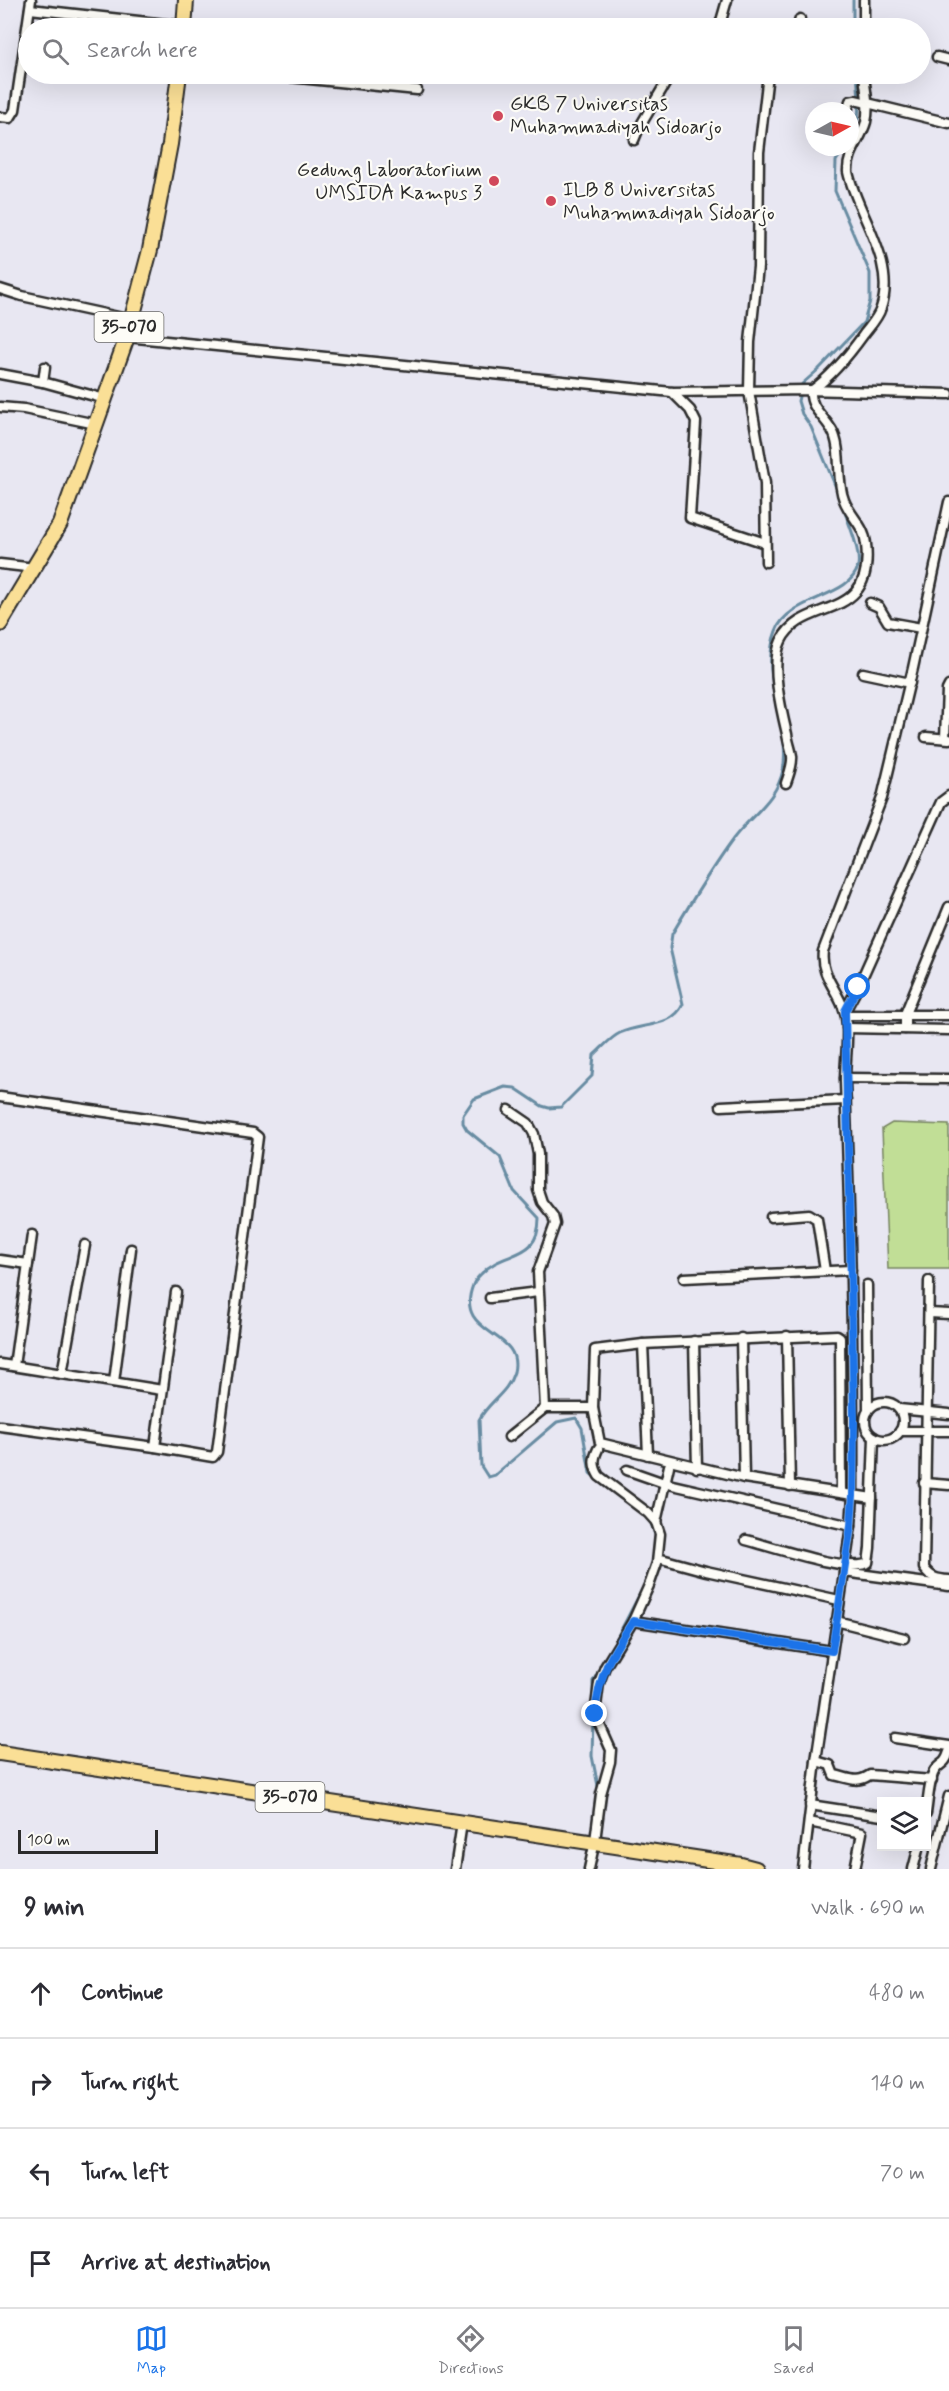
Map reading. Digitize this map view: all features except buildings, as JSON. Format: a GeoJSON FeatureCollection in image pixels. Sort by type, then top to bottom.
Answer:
{"type":"FeatureCollection","features":[{"type":"Feature","properties":{"kind":"main road"},"geometry":{"type":"LineString","coordinates":[[185,18],[186,0]]}},
{"type":"Feature","properties":{"kind":"main road","name":"35-070"},"geometry":{"type":"LineString","coordinates":[[0,624],[60,524],[127,337],[152,239],[170,144],[178,84]]}},
{"type":"Feature","properties":{"kind":"main road","name":"35-070"},"geometry":{"type":"LineString","coordinates":[[0,1753],[589,1841],[706,1864],[756,1869]]}},
{"type":"Feature","properties":{"kind":"street"},"geometry":{"type":"LineString","coordinates":[[722,18],[727,0]]}},
{"type":"Feature","properties":{"kind":"street"},"geometry":{"type":"LineString","coordinates":[[864,0],[864,18]]}},
{"type":"Feature","properties":{"kind":"street"},"geometry":{"type":"LineString","coordinates":[[31,4],[124,18]]}},
{"type":"Feature","properties":{"kind":"street"},"geometry":{"type":"LineString","coordinates":[[938,57],[949,60]]}},
{"type":"Feature","properties":{"kind":"street"},"geometry":{"type":"LineString","coordinates":[[0,117],[10,118],[15,110],[19,84]]}},
{"type":"Feature","properties":{"kind":"street"},"geometry":{"type":"LineString","coordinates":[[358,84],[417,90]]}},
{"type":"Feature","properties":{"kind":"street"},"geometry":{"type":"LineString","coordinates":[[634,140],[665,84]]}},
{"type":"Feature","properties":{"kind":"street"},"geometry":{"type":"LineString","coordinates":[[766,562],[765,483],[749,391],[750,342],[758,267],[759,152],[767,84]]}},
{"type":"Feature","properties":{"kind":"street"},"geometry":{"type":"LineString","coordinates":[[809,390],[821,383],[853,350],[882,307],[885,283],[878,249],[850,182],[847,162],[864,129],[863,84]]}},
{"type":"Feature","properties":{"kind":"street"},"geometry":{"type":"LineString","coordinates":[[850,102],[862,101],[949,123]]}},
{"type":"Feature","properties":{"kind":"street"},"geometry":{"type":"LineString","coordinates":[[0,289],[132,320]]}},
{"type":"Feature","properties":{"kind":"street"},"geometry":{"type":"LineString","coordinates":[[127,337],[672,392],[809,390],[949,394]]}},
{"type":"Feature","properties":{"kind":"street"},"geometry":{"type":"LineString","coordinates":[[43,382],[45,368]]}},
{"type":"Feature","properties":{"kind":"street"},"geometry":{"type":"LineString","coordinates":[[0,374],[43,382],[105,399]]}},
{"type":"Feature","properties":{"kind":"street"},"geometry":{"type":"LineString","coordinates":[[786,783],[792,759],[779,689],[776,654],[782,639],[791,628],[856,594],[864,572],[867,546],[862,530],[844,500],[840,486],[836,439],[812,403],[809,390]]}},
{"type":"Feature","properties":{"kind":"street"},"geometry":{"type":"LineString","coordinates":[[672,392],[690,410],[696,422],[690,518],[765,543]]}},
{"type":"Feature","properties":{"kind":"street"},"geometry":{"type":"LineString","coordinates":[[0,407],[24,409],[96,424]]}},
{"type":"Feature","properties":{"kind":"street"},"geometry":{"type":"LineString","coordinates":[[803,1869],[816,1761],[851,1526],[853,1495],[852,1300],[845,1078],[847,1028],[846,1013],[821,962],[823,951],[882,798],[910,683],[949,502]]}},
{"type":"Feature","properties":{"kind":"street"},"geometry":{"type":"LineString","coordinates":[[0,564],[35,568]]}},
{"type":"Feature","properties":{"kind":"street"},"geometry":{"type":"LineString","coordinates":[[870,603],[879,607],[888,622],[921,628]]}},
{"type":"Feature","properties":{"kind":"street"},"geometry":{"type":"LineString","coordinates":[[863,673],[910,683]]}},
{"type":"Feature","properties":{"kind":"street"},"geometry":{"type":"LineString","coordinates":[[926,737],[947,739],[947,690],[949,686]]}},
{"type":"Feature","properties":{"kind":"street"},"geometry":{"type":"LineString","coordinates":[[846,1013],[941,801],[949,796]]}},
{"type":"Feature","properties":{"kind":"street"},"geometry":{"type":"LineString","coordinates":[[905,1029],[905,1014],[949,907]]}},
{"type":"Feature","properties":{"kind":"street"},"geometry":{"type":"LineString","coordinates":[[846,1013],[949,1015]]}},
{"type":"Feature","properties":{"kind":"street"},"geometry":{"type":"LineString","coordinates":[[847,1028],[949,1030]]}},
{"type":"Feature","properties":{"kind":"street"},"geometry":{"type":"LineString","coordinates":[[845,1078],[949,1079]]}},
{"type":"Feature","properties":{"kind":"street"},"geometry":{"type":"LineString","coordinates":[[0,1096],[253,1133],[258,1137],[217,1452],[213,1457],[0,1426]]}},
{"type":"Feature","properties":{"kind":"street"},"geometry":{"type":"LineString","coordinates":[[721,1106],[846,1100]]}},
{"type":"Feature","properties":{"kind":"street"},"geometry":{"type":"LineString","coordinates":[[509,1110],[528,1123],[534,1134],[538,1154],[538,1190],[555,1224],[538,1272],[545,1408]]}},
{"type":"Feature","properties":{"kind":"street"},"geometry":{"type":"LineString","coordinates":[[771,1217],[809,1214],[817,1219],[825,1271]]}},
{"type":"Feature","properties":{"kind":"street"},"geometry":{"type":"LineString","coordinates":[[14,1366],[33,1235]]}},
{"type":"Feature","properties":{"kind":"street"},"geometry":{"type":"LineString","coordinates":[[62,1374],[85,1245]]}},
{"type":"Feature","properties":{"kind":"street"},"geometry":{"type":"LineString","coordinates":[[114,1382],[130,1249]]}},
{"type":"Feature","properties":{"kind":"street"},"geometry":{"type":"LineString","coordinates":[[0,1260],[28,1264]]}},
{"type":"Feature","properties":{"kind":"street"},"geometry":{"type":"LineString","coordinates":[[684,1278],[851,1270]]}},
{"type":"Feature","properties":{"kind":"street"},"geometry":{"type":"LineString","coordinates":[[929,1281],[924,1568],[935,1579],[949,1580]]}},
{"type":"Feature","properties":{"kind":"street"},"geometry":{"type":"LineString","coordinates":[[867,1285],[866,1415],[869,1432],[874,1437],[888,1439],[900,1431],[949,1431]]}},
{"type":"Feature","properties":{"kind":"street"},"geometry":{"type":"LineString","coordinates":[[155,1447],[176,1292]]}},
{"type":"Feature","properties":{"kind":"street"},"geometry":{"type":"LineString","coordinates":[[490,1298],[538,1292]]}},
{"type":"Feature","properties":{"kind":"street"},"geometry":{"type":"LineString","coordinates":[[852,1300],[867,1300]]}},
{"type":"Feature","properties":{"kind":"street"},"geometry":{"type":"LineString","coordinates":[[929,1313],[949,1314]]}},
{"type":"Feature","properties":{"kind":"street"},"geometry":{"type":"LineString","coordinates":[[841,1492],[840,1337],[835,1334],[643,1344],[595,1350],[593,1408],[600,1443],[744,1478],[872,1498]]}},
{"type":"Feature","properties":{"kind":"street"},"geometry":{"type":"LineString","coordinates":[[787,1336],[790,1486]]}},
{"type":"Feature","properties":{"kind":"street"},"geometry":{"type":"LineString","coordinates":[[741,1338],[744,1478]]}},
{"type":"Feature","properties":{"kind":"street"},"geometry":{"type":"LineString","coordinates":[[694,1341],[697,1468]]}},
{"type":"Feature","properties":{"kind":"street"},"geometry":{"type":"LineString","coordinates":[[643,1344],[648,1455]]}},
{"type":"Feature","properties":{"kind":"street"},"geometry":{"type":"LineString","coordinates":[[0,1364],[162,1390]]}},
{"type":"Feature","properties":{"kind":"street"},"geometry":{"type":"LineString","coordinates":[[854,1419],[866,1415],[873,1406],[886,1402],[899,1409],[949,1414]]}},
{"type":"Feature","properties":{"kind":"street"},"geometry":{"type":"LineString","coordinates":[[509,1437],[545,1408],[593,1408]]}},
{"type":"Feature","properties":{"kind":"street"},"geometry":{"type":"LineString","coordinates":[[899,1409],[902,1424],[900,1431]]}},
{"type":"Feature","properties":{"kind":"street"},"geometry":{"type":"LineString","coordinates":[[845,1569],[868,1563],[874,1437]]}},
{"type":"Feature","properties":{"kind":"street"},"geometry":{"type":"LineString","coordinates":[[589,1869],[589,1841],[610,1762],[611,1750],[595,1714],[599,1683],[605,1666],[633,1621],[650,1583],[658,1558],[660,1534],[656,1522],[648,1513],[599,1476],[594,1467],[598,1449]]}},
{"type":"Feature","properties":{"kind":"street"},"geometry":{"type":"LineString","coordinates":[[656,1522],[669,1466]]}},
{"type":"Feature","properties":{"kind":"street"},"geometry":{"type":"LineString","coordinates":[[627,1470],[664,1483],[851,1526]]}},
{"type":"Feature","properties":{"kind":"street"},"geometry":{"type":"LineString","coordinates":[[924,1483],[949,1485]]}},
{"type":"Feature","properties":{"kind":"street"},"geometry":{"type":"LineString","coordinates":[[746,1540],[845,1569],[949,1586]]}},
{"type":"Feature","properties":{"kind":"street"},"geometry":{"type":"LineString","coordinates":[[658,1558],[706,1571],[839,1600]]}},
{"type":"Feature","properties":{"kind":"street"},"geometry":{"type":"LineString","coordinates":[[633,1621],[832,1651]]}},
{"type":"Feature","properties":{"kind":"street"},"geometry":{"type":"LineString","coordinates":[[836,1621],[904,1638]]}},
{"type":"Feature","properties":{"kind":"street"},"geometry":{"type":"LineString","coordinates":[[895,1738],[949,1746]]}},
{"type":"Feature","properties":{"kind":"street"},"geometry":{"type":"LineString","coordinates":[[929,1797],[935,1769],[946,1761],[949,1752]]}},
{"type":"Feature","properties":{"kind":"street"},"geometry":{"type":"LineString","coordinates":[[816,1761],[830,1765],[834,1775],[858,1781],[870,1775],[932,1780]]}},
{"type":"Feature","properties":{"kind":"street"},"geometry":{"type":"LineString","coordinates":[[931,1869],[949,1796]]}},
{"type":"Feature","properties":{"kind":"street"},"geometry":{"type":"LineString","coordinates":[[810,1805],[877,1815]]}},
{"type":"Feature","properties":{"kind":"street"},"geometry":{"type":"LineString","coordinates":[[809,1822],[862,1833],[855,1869]]}},
{"type":"Feature","properties":{"kind":"street"},"geometry":{"type":"LineString","coordinates":[[455,1869],[462,1823]]}},
{"type":"Feature","properties":{"kind":"street"},"geometry":{"type":"LineString","coordinates":[[913,1869],[918,1851]]}},
{"type":"Feature","properties":{"kind":"green space"},"geometry":{"type":"Polygon","coordinates":[[[892,1123],[949,1125],[949,1269],[888,1269],[882,1129],[892,1123]]]}},
{"type":"Feature","properties":{"kind":"waterway"},"geometry":{"type":"LineString","coordinates":[[853,0],[853,18]]}},
{"type":"Feature","properties":{"kind":"waterway"},"geometry":{"type":"LineString","coordinates":[[858,84],[859,99]]}},
{"type":"Feature","properties":{"kind":"waterway"},"geometry":{"type":"LineString","coordinates":[[839,156],[836,161],[835,191],[870,273],[870,301],[864,322],[802,384],[798,401],[839,495]]}},
{"type":"Feature","properties":{"kind":"waterway"},"geometry":{"type":"LineString","coordinates":[[596,1478],[590,1473],[582,1428],[576,1418],[557,1422],[495,1475],[488,1477],[481,1466],[479,1420],[511,1379],[514,1372],[514,1358],[509,1348],[480,1324],[472,1314],[469,1302],[477,1278],[490,1266],[519,1253],[533,1242],[539,1218],[514,1191],[500,1157],[467,1130],[463,1123],[463,1115],[474,1099],[505,1087],[515,1088],[542,1106],[561,1107],[592,1076],[594,1055],[613,1037],[628,1030],[664,1021],[678,1012],[683,1004],[670,948],[672,934],[733,839],[769,799],[780,781],[783,770],[785,754],[771,666],[776,631],[783,619],[793,611],[844,585],[853,577],[858,566],[856,544],[842,504]]}},
{"type":"Feature","properties":{"kind":"waterway"},"geometry":{"type":"LineString","coordinates":[[649,1518],[657,1540]]}},
{"type":"Feature","properties":{"kind":"waterway"},"geometry":{"type":"LineString","coordinates":[[608,1655],[645,1584]]}},
{"type":"Feature","properties":{"kind":"waterway"},"geometry":{"type":"LineString","coordinates":[[593,1699],[593,1681],[602,1666]]}},
{"type":"Feature","properties":{"kind":"waterway"},"geometry":{"type":"LineString","coordinates":[[593,1717],[592,1756],[599,1791]]}},
{"type":"Feature","properties":{"kind":"waterway"},"geometry":{"type":"LineString","coordinates":[[584,1869],[588,1854]]}},
{"type":"Feature","properties":{"kind":"place","name":"GKB 7 Universitas Muhammadiyah Sidoarjo"},"geometry":{"type":"Point","coordinates":[498,116]}},
{"type":"Feature","properties":{"kind":"place","name":"Gedung Laboratorium UMSIDA Kampus 3"},"geometry":{"type":"Point","coordinates":[494,181]}},
{"type":"Feature","properties":{"kind":"place","name":"ILB 8 Universitas Muhammadiyah Sidoarjo"},"geometry":{"type":"Point","coordinates":[551,201]}},
{"type":"Feature","properties":{"kind":"route"},"geometry":{"type":"LineString","coordinates":[[595,1714],[599,1683],[605,1666],[633,1621],[832,1651],[851,1526],[853,1495],[854,1419],[845,1011],[858,987]]}}]}
